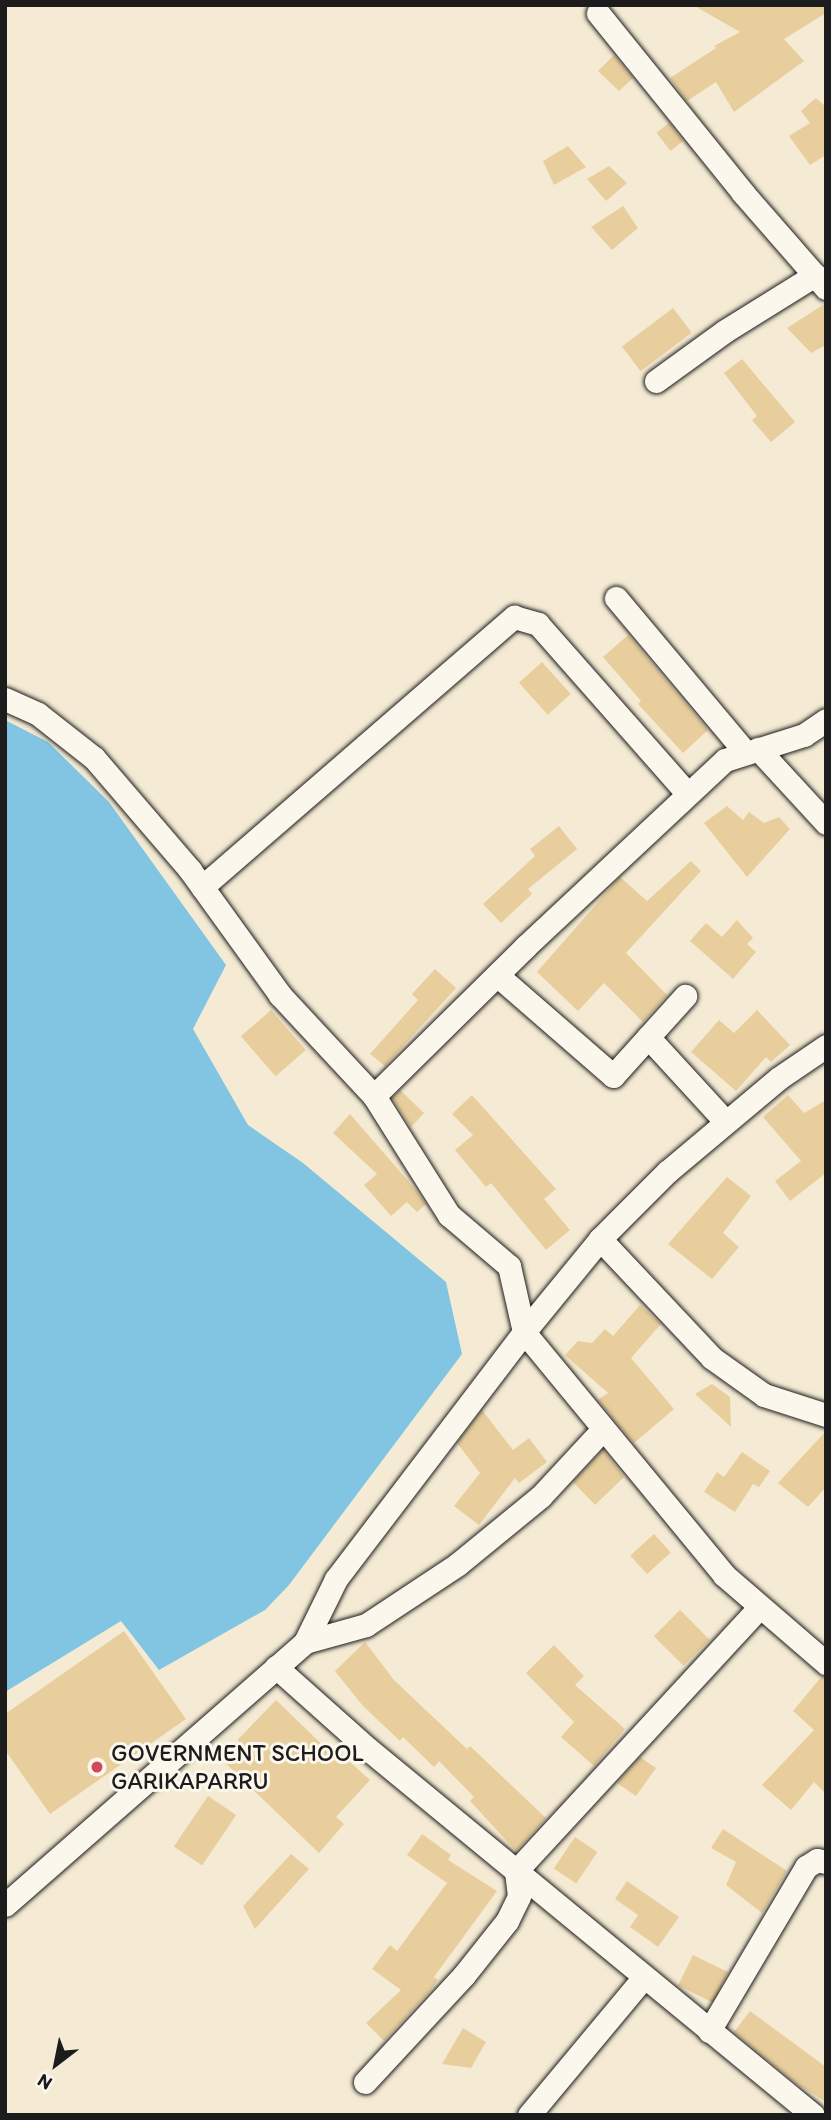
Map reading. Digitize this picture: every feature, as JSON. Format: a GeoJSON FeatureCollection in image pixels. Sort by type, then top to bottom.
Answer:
{"type":"FeatureCollection","features":[{"type":"Feature","properties":{"kind":"street"},"geometry":{"type":"LineString","coordinates":[[598,13],[743,193],[820,282],[725,331],[656,381]]}},
{"type":"Feature","properties":{"kind":"street"},"geometry":{"type":"LineString","coordinates":[[616,598],[752,751],[826,823]]}},
{"type":"Feature","properties":{"kind":"street"},"geometry":{"type":"LineString","coordinates":[[202,887],[514,617],[538,624],[687,793]]}},
{"type":"Feature","properties":{"kind":"street"},"geometry":{"type":"LineString","coordinates":[[5,699],[38,714],[94,758],[202,887],[280,995],[374,1096],[449,1215],[509,1266],[524,1332],[701,1550],[759,1608],[826,1663]]}},
{"type":"Feature","properties":{"kind":"street"},"geometry":{"type":"LineString","coordinates":[[374,1096],[497,975],[724,760],[804,736],[826,720]]}},
{"type":"Feature","properties":{"kind":"street"},"geometry":{"type":"LineString","coordinates":[[497,975],[613,1076],[685,996]]}},
{"type":"Feature","properties":{"kind":"street"},"geometry":{"type":"LineString","coordinates":[[648,1037],[726,1122]]}},
{"type":"Feature","properties":{"kind":"street"},"geometry":{"type":"LineString","coordinates":[[5,1905],[305,1642],[336,1579],[524,1332],[600,1238],[667,1172],[779,1078],[826,1046]]}},
{"type":"Feature","properties":{"kind":"street"},"geometry":{"type":"LineString","coordinates":[[600,1238],[712,1358],[764,1395],[826,1415]]}},
{"type":"Feature","properties":{"kind":"street"},"geometry":{"type":"LineString","coordinates":[[305,1642],[366,1625],[458,1564],[541,1496],[603,1429]]}},
{"type":"Feature","properties":{"kind":"street"},"geometry":{"type":"LineString","coordinates":[[365,2082],[464,1975],[508,1921],[519,1896],[516,1871],[759,1608]]}},
{"type":"Feature","properties":{"kind":"street"},"geometry":{"type":"LineString","coordinates":[[276,1667],[368,1749],[805,2112]]}},
{"type":"Feature","properties":{"kind":"street"},"geometry":{"type":"LineString","coordinates":[[709,2031],[806,1867],[817,1860],[826,1861]]}},
{"type":"Feature","properties":{"kind":"street"},"geometry":{"type":"LineString","coordinates":[[530,2115],[643,1978]]}},
{"type":"Feature","properties":{"kind":"water"},"geometry":{"type":"Polygon","coordinates":[[[5,720],[48,742],[109,802],[226,965],[193,1029],[248,1125],[303,1163],[446,1282],[462,1354],[289,1585],[265,1610],[159,1670],[121,1621],[5,1692],[5,720]]]}},
{"type":"Feature","properties":{"kind":"building"},"geometry":{"type":"Polygon","coordinates":[[[693,5],[826,5],[826,13],[784,39],[804,61],[734,112],[716,82],[687,101],[670,78],[716,48],[714,46],[740,32],[693,5]]]}},
{"type":"Feature","properties":{"kind":"building"},"geometry":{"type":"Polygon","coordinates":[[[614,55],[633,78],[619,91],[598,71],[614,55]]]}},
{"type":"Feature","properties":{"kind":"building"},"geometry":{"type":"Polygon","coordinates":[[[816,98],[826,107],[826,155],[810,165],[789,136],[810,123],[801,111],[816,98]]]}},
{"type":"Feature","properties":{"kind":"building"},"geometry":{"type":"Polygon","coordinates":[[[669,123],[683,141],[671,151],[656,133],[669,123]]]}},
{"type":"Feature","properties":{"kind":"building"},"geometry":{"type":"Polygon","coordinates":[[[568,146],[586,167],[554,185],[543,161],[568,146]]]}},
{"type":"Feature","properties":{"kind":"building"},"geometry":{"type":"Polygon","coordinates":[[[609,166],[627,183],[606,201],[587,179],[609,166]]]}},
{"type":"Feature","properties":{"kind":"building"},"geometry":{"type":"Polygon","coordinates":[[[623,206],[638,228],[612,250],[591,227],[623,206]]]}},
{"type":"Feature","properties":{"kind":"building"},"geometry":{"type":"Polygon","coordinates":[[[826,303],[826,345],[811,353],[787,328],[826,303]]]}},
{"type":"Feature","properties":{"kind":"building"},"geometry":{"type":"Polygon","coordinates":[[[673,308],[692,333],[641,371],[622,347],[673,308]]]}},
{"type":"Feature","properties":{"kind":"building"},"geometry":{"type":"Polygon","coordinates":[[[742,359],[795,422],[771,442],[752,420],[757,416],[724,373],[742,359]]]}},
{"type":"Feature","properties":{"kind":"building"},"geometry":{"type":"Polygon","coordinates":[[[628,635],[708,730],[683,753],[638,704],[641,701],[603,657],[628,635]]]}},
{"type":"Feature","properties":{"kind":"building"},"geometry":{"type":"Polygon","coordinates":[[[542,662],[571,694],[548,715],[519,683],[542,662]]]}},
{"type":"Feature","properties":{"kind":"building"},"geometry":{"type":"Polygon","coordinates":[[[727,806],[743,820],[749,812],[764,823],[779,817],[790,829],[747,877],[704,823],[727,806]]]}},
{"type":"Feature","properties":{"kind":"building"},"geometry":{"type":"Polygon","coordinates":[[[559,826],[577,849],[528,889],[532,894],[501,923],[483,904],[535,856],[530,849],[559,826]]]}},
{"type":"Feature","properties":{"kind":"building"},"geometry":{"type":"Polygon","coordinates":[[[691,861],[701,871],[626,953],[667,995],[643,1022],[604,983],[578,1011],[537,972],[620,877],[647,901],[691,861]]]}},
{"type":"Feature","properties":{"kind":"building"},"geometry":{"type":"Polygon","coordinates":[[[737,920],[753,938],[747,944],[756,952],[733,979],[690,941],[706,923],[722,937],[737,920]]]}},
{"type":"Feature","properties":{"kind":"building"},"geometry":{"type":"Polygon","coordinates":[[[435,969],[456,988],[385,1066],[370,1054],[418,1000],[412,994],[435,969]]]}},
{"type":"Feature","properties":{"kind":"building"},"geometry":{"type":"Polygon","coordinates":[[[271,1010],[306,1050],[276,1076],[241,1036],[271,1010]]]}},
{"type":"Feature","properties":{"kind":"building"},"geometry":{"type":"Polygon","coordinates":[[[757,1010],[790,1045],[771,1062],[766,1057],[736,1091],[691,1052],[719,1020],[734,1033],[757,1010]]]}},
{"type":"Feature","properties":{"kind":"building"},"geometry":{"type":"Polygon","coordinates":[[[400,1090],[424,1113],[411,1127],[392,1098],[400,1090]]]}},
{"type":"Feature","properties":{"kind":"building"},"geometry":{"type":"Polygon","coordinates":[[[472,1095],[556,1189],[544,1199],[570,1230],[546,1250],[491,1183],[486,1187],[455,1150],[473,1135],[452,1114],[472,1095]]]}},
{"type":"Feature","properties":{"kind":"building"},"geometry":{"type":"Polygon","coordinates":[[[788,1095],[804,1113],[826,1100],[826,1173],[790,1201],[775,1181],[801,1161],[763,1117],[788,1095]]]}},
{"type":"Feature","properties":{"kind":"building"},"geometry":{"type":"Polygon","coordinates":[[[350,1114],[426,1204],[417,1212],[407,1202],[391,1216],[364,1185],[377,1174],[333,1133],[350,1114]]]}},
{"type":"Feature","properties":{"kind":"building"},"geometry":{"type":"Polygon","coordinates":[[[727,1177],[751,1196],[723,1233],[739,1247],[712,1279],[668,1244],[727,1177]]]}},
{"type":"Feature","properties":{"kind":"building"},"geometry":{"type":"Polygon","coordinates":[[[640,1305],[661,1324],[631,1358],[674,1409],[634,1443],[598,1400],[608,1393],[565,1355],[578,1341],[592,1343],[605,1329],[613,1336],[640,1305]]]}},
{"type":"Feature","properties":{"kind":"building"},"geometry":{"type":"Polygon","coordinates":[[[712,1384],[730,1397],[731,1427],[695,1394],[712,1384]]]}},
{"type":"Feature","properties":{"kind":"building"},"geometry":{"type":"Polygon","coordinates":[[[482,1410],[513,1450],[529,1438],[547,1462],[519,1483],[515,1478],[479,1525],[454,1506],[480,1473],[457,1443],[482,1410]]]}},
{"type":"Feature","properties":{"kind":"building"},"geometry":{"type":"Polygon","coordinates":[[[826,1431],[826,1487],[808,1507],[778,1483],[826,1431]]]}},
{"type":"Feature","properties":{"kind":"building"},"geometry":{"type":"Polygon","coordinates":[[[603,1450],[624,1477],[595,1505],[573,1482],[603,1450]]]}},
{"type":"Feature","properties":{"kind":"building"},"geometry":{"type":"Polygon","coordinates":[[[742,1452],[770,1471],[759,1487],[753,1484],[735,1512],[704,1492],[717,1472],[724,1477],[742,1452]]]}},
{"type":"Feature","properties":{"kind":"building"},"geometry":{"type":"Polygon","coordinates":[[[654,1534],[671,1553],[647,1574],[630,1555],[654,1534]]]}},
{"type":"Feature","properties":{"kind":"building"},"geometry":{"type":"Polygon","coordinates":[[[680,1610],[710,1640],[684,1666],[654,1636],[680,1610]]]}},
{"type":"Feature","properties":{"kind":"building"},"geometry":{"type":"Polygon","coordinates":[[[124,1631],[186,1719],[50,1814],[5,1750],[5,1714],[124,1631]]]}},
{"type":"Feature","properties":{"kind":"building"},"geometry":{"type":"Polygon","coordinates":[[[365,1642],[394,1680],[467,1749],[470,1746],[546,1818],[516,1851],[470,1801],[474,1797],[439,1761],[434,1767],[403,1737],[400,1741],[363,1706],[335,1671],[365,1642]]]}},
{"type":"Feature","properties":{"kind":"building"},"geometry":{"type":"Polygon","coordinates":[[[554,1645],[584,1676],[575,1685],[625,1729],[594,1766],[561,1737],[574,1722],[526,1673],[554,1645]]]}},
{"type":"Feature","properties":{"kind":"building"},"geometry":{"type":"Polygon","coordinates":[[[822,1676],[826,1677],[826,1794],[814,1782],[791,1810],[762,1785],[814,1730],[793,1711],[822,1676]]]}},
{"type":"Feature","properties":{"kind":"building"},"geometry":{"type":"Polygon","coordinates":[[[276,1700],[336,1758],[340,1753],[370,1780],[336,1817],[344,1824],[319,1853],[220,1758],[276,1700]]]}},
{"type":"Feature","properties":{"kind":"building"},"geometry":{"type":"Polygon","coordinates":[[[640,1757],[656,1768],[636,1796],[617,1783],[640,1757]]]}},
{"type":"Feature","properties":{"kind":"building"},"geometry":{"type":"Polygon","coordinates":[[[208,1796],[236,1815],[202,1866],[174,1847],[208,1796]]]}},
{"type":"Feature","properties":{"kind":"building"},"geometry":{"type":"Polygon","coordinates":[[[723,1829],[787,1871],[762,1913],[726,1885],[736,1862],[711,1848],[723,1829]]]}},
{"type":"Feature","properties":{"kind":"building"},"geometry":{"type":"Polygon","coordinates":[[[422,1834],[451,1855],[448,1860],[497,1891],[434,1977],[438,1980],[429,1992],[384,2041],[366,2023],[401,1990],[372,1969],[390,1945],[397,1951],[447,1883],[407,1855],[422,1834]]]}},
{"type":"Feature","properties":{"kind":"building"},"geometry":{"type":"Polygon","coordinates":[[[575,1837],[597,1852],[576,1884],[554,1869],[575,1837]]]}},
{"type":"Feature","properties":{"kind":"building"},"geometry":{"type":"Polygon","coordinates":[[[291,1854],[309,1869],[255,1929],[243,1906],[291,1854]]]}},
{"type":"Feature","properties":{"kind":"building"},"geometry":{"type":"Polygon","coordinates":[[[627,1881],[679,1917],[658,1947],[630,1927],[638,1915],[615,1899],[627,1881]]]}},
{"type":"Feature","properties":{"kind":"building"},"geometry":{"type":"Polygon","coordinates":[[[693,1955],[728,1972],[713,2003],[678,1986],[693,1955]]]}},
{"type":"Feature","properties":{"kind":"building"},"geometry":{"type":"Polygon","coordinates":[[[750,2011],[826,2067],[826,2102],[797,2084],[734,2032],[750,2011]]]}},
{"type":"Feature","properties":{"kind":"building"},"geometry":{"type":"Polygon","coordinates":[[[463,2028],[486,2042],[471,2068],[442,2064],[463,2028]]]}},
{"type":"Feature","properties":{"kind":"place","name":"GOVERNMENT SCHOOL GARIKAPARRU"},"geometry":{"type":"Point","coordinates":[97,1767]}}]}
